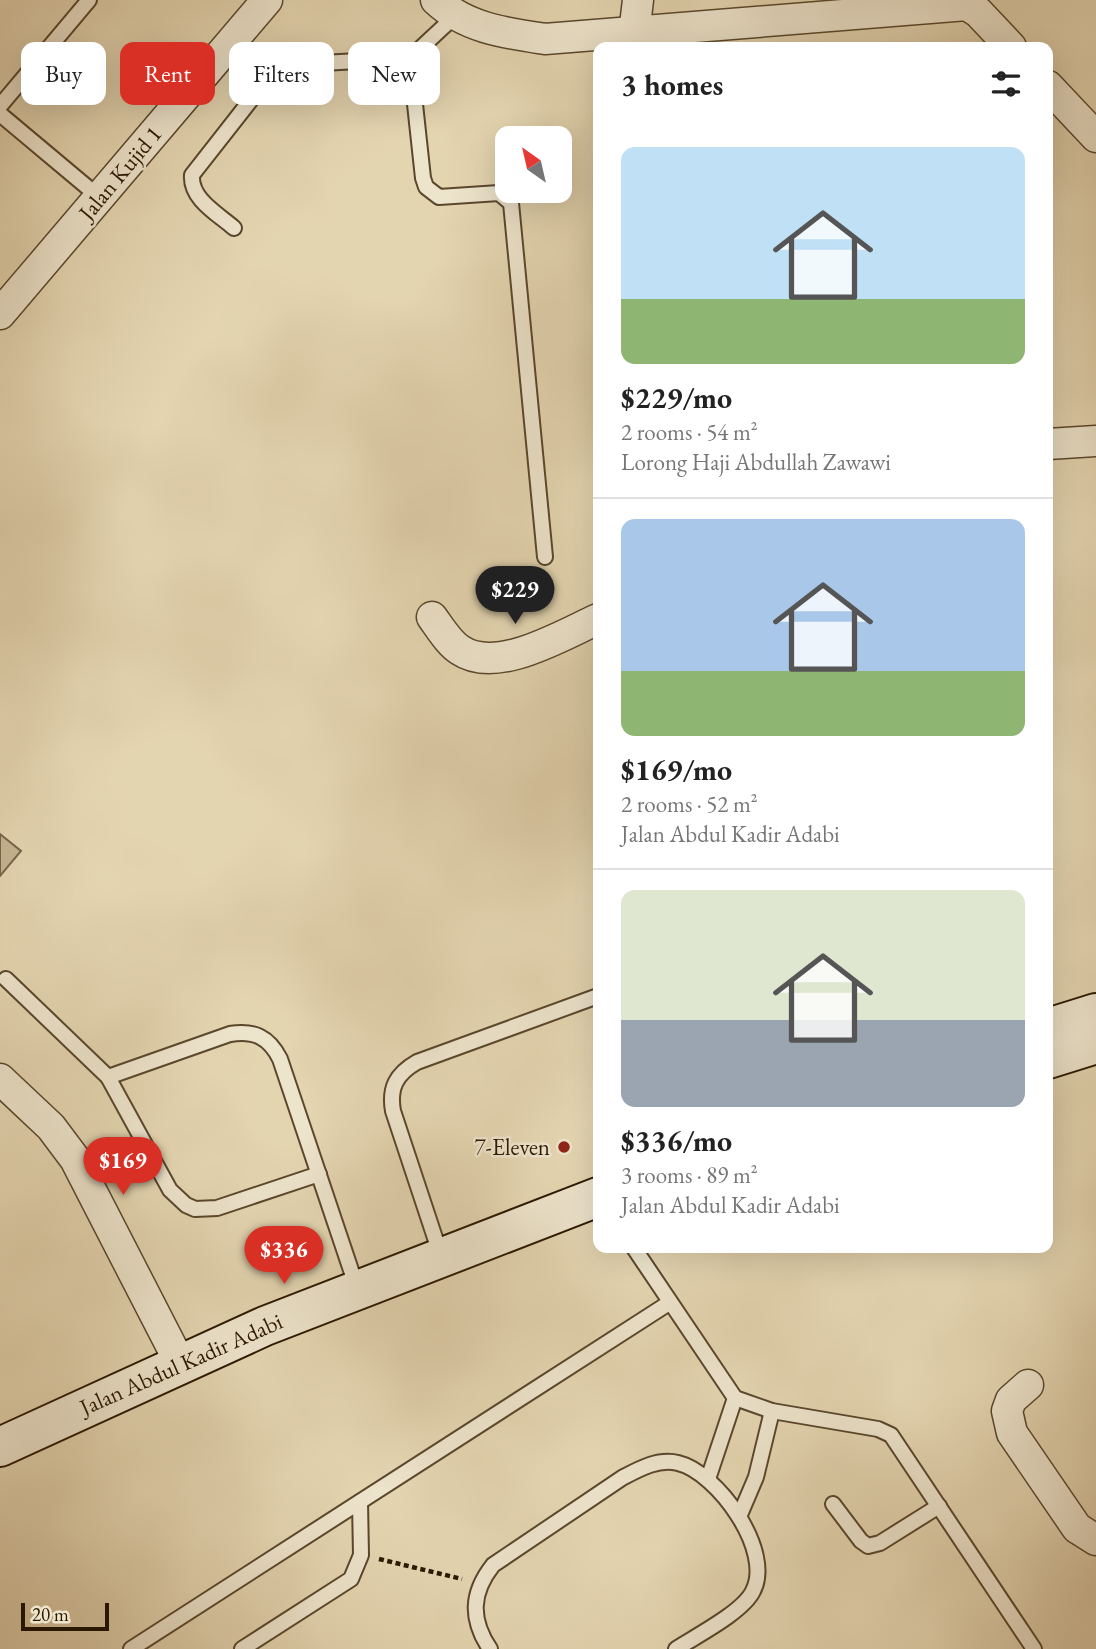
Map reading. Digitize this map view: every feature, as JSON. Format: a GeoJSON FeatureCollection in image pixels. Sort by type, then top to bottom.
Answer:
{"type":"FeatureCollection","features":[{"type":"Feature","properties":{"kind":"main road"},"geometry":{"type":"LineString","coordinates":[[1053,1026],[1096,1013]]}},
{"type":"Feature","properties":{"kind":"main road"},"geometry":{"type":"LineString","coordinates":[[1053,1057],[1096,1044]]}},
{"type":"Feature","properties":{"kind":"main road","name":"Jalan Abdul Kadir Adabi"},"geometry":{"type":"LineString","coordinates":[[0,1447],[358,1289],[593,1199]]}},
{"type":"Feature","properties":{"kind":"street","name":"Jalan Kujid 1"},"geometry":{"type":"LineString","coordinates":[[0,314],[267,0]]}},
{"type":"Feature","properties":{"kind":"street"},"geometry":{"type":"LineString","coordinates":[[634,34],[638,0]]}},
{"type":"Feature","properties":{"kind":"street"},"geometry":{"type":"LineString","coordinates":[[445,8],[500,32],[545,39],[634,34],[967,5],[978,12],[1007,42]]}},
{"type":"Feature","properties":{"kind":"street"},"geometry":{"type":"LineString","coordinates":[[1053,91],[1096,137]]}},
{"type":"Feature","properties":{"kind":"street"},"geometry":{"type":"LineString","coordinates":[[1053,444],[1096,441]]}},
{"type":"Feature","properties":{"kind":"street"},"geometry":{"type":"LineString","coordinates":[[432,617],[458,649],[486,660],[507,657],[593,622]]}},
{"type":"Feature","properties":{"kind":"street"},"geometry":{"type":"LineString","coordinates":[[0,1079],[51,1126],[75,1159],[181,1365]]}},
{"type":"Feature","properties":{"kind":"street"},"geometry":{"type":"LineString","coordinates":[[1028,1385],[1011,1400],[1007,1411],[1012,1433],[1077,1528],[1096,1540]]}},
{"type":"Feature","properties":{"kind":"lane"},"geometry":{"type":"LineString","coordinates":[[0,106],[89,0]]}},
{"type":"Feature","properties":{"kind":"lane"},"geometry":{"type":"LineString","coordinates":[[421,42],[445,8]]}},
{"type":"Feature","properties":{"kind":"lane"},"geometry":{"type":"LineString","coordinates":[[234,228],[199,198],[194,191],[192,175],[272,73],[288,65],[348,62]]}},
{"type":"Feature","properties":{"kind":"lane"},"geometry":{"type":"LineString","coordinates":[[416,105],[426,187],[439,197],[499,193],[511,203],[514,211],[545,557]]}},
{"type":"Feature","properties":{"kind":"lane"},"geometry":{"type":"LineString","coordinates":[[0,114],[99,197]]}},
{"type":"Feature","properties":{"kind":"lane"},"geometry":{"type":"LineString","coordinates":[[6,979],[108,1077],[177,1199],[195,1209],[217,1208],[319,1174]]}},
{"type":"Feature","properties":{"kind":"lane"},"geometry":{"type":"LineString","coordinates":[[441,1256],[393,1111],[393,1088],[398,1077],[417,1062],[593,998]]}},
{"type":"Feature","properties":{"kind":"lane"},"geometry":{"type":"LineString","coordinates":[[108,1077],[242,1032],[254,1033],[274,1047],[358,1289]]}},
{"type":"Feature","properties":{"kind":"lane"},"geometry":{"type":"LineString","coordinates":[[637,1253],[735,1398],[772,1410],[885,1431],[896,1441],[1034,1649]]}},
{"type":"Feature","properties":{"kind":"lane"},"geometry":{"type":"LineString","coordinates":[[131,1649],[669,1303]]}},
{"type":"Feature","properties":{"kind":"lane"},"geometry":{"type":"LineString","coordinates":[[708,1479],[735,1398]]}},
{"type":"Feature","properties":{"kind":"lane"},"geometry":{"type":"LineString","coordinates":[[739,1517],[756,1477],[772,1410]]}},
{"type":"Feature","properties":{"kind":"lane"},"geometry":{"type":"LineString","coordinates":[[491,1649],[481,1636],[475,1600],[479,1582],[493,1565],[645,1466],[667,1461],[681,1463],[708,1479],[739,1517],[753,1542],[757,1571],[753,1591],[737,1608],[676,1649]]}},
{"type":"Feature","properties":{"kind":"lane"},"geometry":{"type":"LineString","coordinates":[[243,1649],[351,1579],[361,1555],[360,1502]]}},
{"type":"Feature","properties":{"kind":"lane"},"geometry":{"type":"LineString","coordinates":[[834,1504],[861,1541],[869,1546],[880,1543],[939,1506]]}},
{"type":"Feature","properties":{"kind":"path"},"geometry":{"type":"LineString","coordinates":[[361,1555],[479,1582]]}},
{"type":"Feature","properties":{"kind":"shaded area"},"geometry":{"type":"Polygon","coordinates":[[[0,834],[21,851],[0,876],[0,834]]]}},
{"type":"Feature","properties":{"kind":"place","name":"7-Eleven"},"geometry":{"type":"Point","coordinates":[564,1147]}}]}
